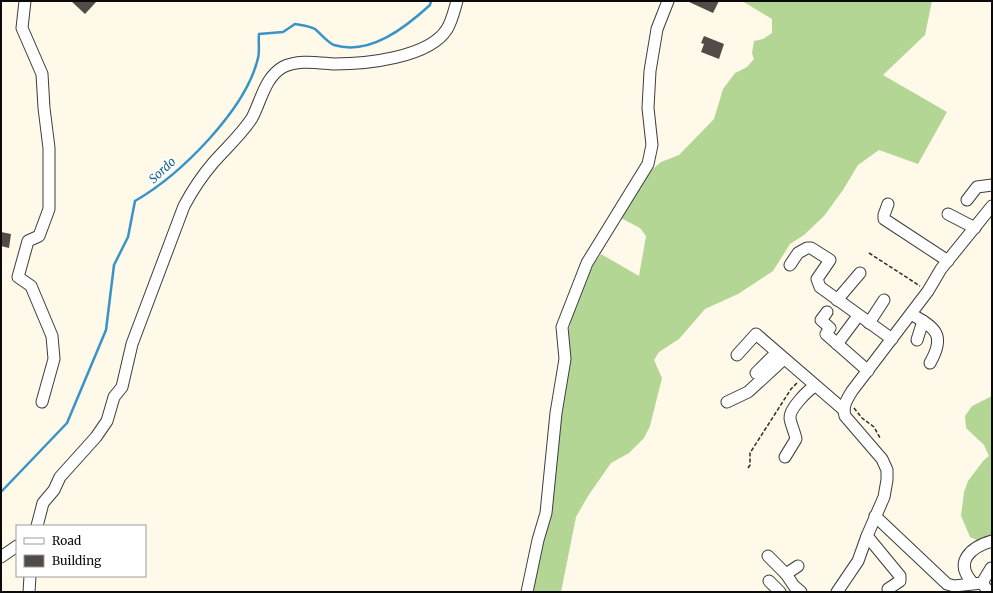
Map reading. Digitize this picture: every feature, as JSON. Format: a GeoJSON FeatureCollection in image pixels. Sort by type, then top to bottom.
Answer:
{"type":"FeatureCollection","features":[{"type":"Feature","properties":{"kind":"street"},"geometry":{"type":"LineString","coordinates":[[25,1],[22,28],[42,74],[44,108],[49,148],[49,209],[39,236],[28,241],[18,277],[31,286],[52,336],[54,359],[42,402]]}},
{"type":"Feature","properties":{"kind":"street"},"geometry":{"type":"LineString","coordinates":[[37,525],[43,504],[54,490],[60,477],[96,437],[107,421],[114,397],[122,387],[132,344],[184,206],[193,190],[212,164],[243,132],[272,78],[285,66],[300,63],[362,63],[420,50],[434,43],[446,30],[452,18],[457,1]]}},
{"type":"Feature","properties":{"kind":"street"},"geometry":{"type":"LineString","coordinates":[[527,592],[538,540],[546,513],[556,413],[565,359],[562,327],[587,264],[648,164],[652,145],[648,108],[650,71],[657,30],[668,1]]}},
{"type":"Feature","properties":{"kind":"street"},"geometry":{"type":"LineString","coordinates":[[967,200],[977,188],[992,185]]}},
{"type":"Feature","properties":{"kind":"street"},"geometry":{"type":"LineString","coordinates":[[888,204],[884,219],[948,261]]}},
{"type":"Feature","properties":{"kind":"street"},"geometry":{"type":"LineString","coordinates":[[845,406],[868,371],[911,314],[948,261],[992,206]]}},
{"type":"Feature","properties":{"kind":"street"},"geometry":{"type":"LineString","coordinates":[[948,214],[975,228]]}},
{"type":"Feature","properties":{"kind":"street"},"geometry":{"type":"LineString","coordinates":[[790,265],[798,253],[807,248],[830,260],[817,279],[820,287],[892,339]]}},
{"type":"Feature","properties":{"kind":"street"},"geometry":{"type":"LineString","coordinates":[[837,300],[860,272]]}},
{"type":"Feature","properties":{"kind":"street"},"geometry":{"type":"LineString","coordinates":[[850,310],[853,304],[850,298],[850,293],[852,290]]}},
{"type":"Feature","properties":{"kind":"street"},"geometry":{"type":"LineString","coordinates":[[869,323],[884,300]]}},
{"type":"Feature","properties":{"kind":"street"},"geometry":{"type":"LineString","coordinates":[[827,312],[821,320],[830,328],[826,334],[868,371]]}},
{"type":"Feature","properties":{"kind":"street"},"geometry":{"type":"LineString","coordinates":[[911,314],[934,328],[937,335],[938,349],[930,363]]}},
{"type":"Feature","properties":{"kind":"street"},"geometry":{"type":"LineString","coordinates":[[837,344],[855,320]]}},
{"type":"Feature","properties":{"kind":"street"},"geometry":{"type":"LineString","coordinates":[[917,340],[923,320]]}},
{"type":"Feature","properties":{"kind":"street"},"geometry":{"type":"LineString","coordinates":[[737,355],[756,334],[815,386],[845,406],[851,425],[879,455],[886,470],[886,492],[858,561],[837,592]]}},
{"type":"Feature","properties":{"kind":"street"},"geometry":{"type":"LineString","coordinates":[[756,373],[780,356]]}},
{"type":"Feature","properties":{"kind":"street"},"geometry":{"type":"LineString","coordinates":[[726,402],[748,392],[780,356]]}},
{"type":"Feature","properties":{"kind":"street"},"geometry":{"type":"LineString","coordinates":[[785,457],[796,439],[789,419],[790,414],[809,389],[815,386]]}},
{"type":"Feature","properties":{"kind":"street"},"geometry":{"type":"LineString","coordinates":[[875,516],[947,584],[954,586],[981,586]]}},
{"type":"Feature","properties":{"kind":"street"},"geometry":{"type":"LineString","coordinates":[[867,536],[900,576],[900,581],[888,589]]}},
{"type":"Feature","properties":{"kind":"street"},"geometry":{"type":"LineString","coordinates":[[981,586],[964,572],[964,564],[966,558],[972,550],[992,540]]}},
{"type":"Feature","properties":{"kind":"street"},"geometry":{"type":"LineString","coordinates":[[1,557],[16,547]]}},
{"type":"Feature","properties":{"kind":"street"},"geometry":{"type":"LineString","coordinates":[[768,556],[786,574],[794,590]]}},
{"type":"Feature","properties":{"kind":"street"},"geometry":{"type":"LineString","coordinates":[[786,574],[798,566]]}},
{"type":"Feature","properties":{"kind":"street"},"geometry":{"type":"LineString","coordinates":[[981,586],[991,568]]}},
{"type":"Feature","properties":{"kind":"street"},"geometry":{"type":"LineString","coordinates":[[29,592],[30,577]]}},
{"type":"Feature","properties":{"kind":"street"},"geometry":{"type":"LineString","coordinates":[[769,581],[780,592]]}},
{"type":"Feature","properties":{"kind":"path"},"geometry":{"type":"LineString","coordinates":[[869,253],[928,290]]}},
{"type":"Feature","properties":{"kind":"path"},"geometry":{"type":"LineString","coordinates":[[748,468],[750,465],[750,453],[791,389],[804,376]]}},
{"type":"Feature","properties":{"kind":"path"},"geometry":{"type":"LineString","coordinates":[[845,406],[874,427],[880,438]]}},
{"type":"Feature","properties":{"kind":"green space"},"geometry":{"type":"Polygon","coordinates":[[[742,1],[932,1],[925,35],[883,75],[947,112],[918,164],[879,150],[858,165],[843,190],[824,216],[804,235],[790,244],[773,271],[738,294],[705,309],[679,339],[659,352],[654,360],[662,378],[650,426],[644,438],[629,453],[611,463],[588,496],[576,517],[561,592],[532,592],[567,338],[572,316],[584,283],[601,254],[639,276],[646,236],[640,228],[619,217],[647,174],[661,162],[679,155],[714,119],[723,89],[735,73],[747,67],[754,59],[752,53],[754,41],[763,39],[772,33],[772,19],[742,1]]]}},
{"type":"Feature","properties":{"kind":"green space"},"geometry":{"type":"Polygon","coordinates":[[[992,396],[992,536],[979,541],[970,537],[961,516],[964,492],[968,481],[983,461],[989,456],[984,445],[966,428],[965,416],[972,406],[992,396]]]}},
{"type":"Feature","properties":{"kind":"building"},"geometry":{"type":"Polygon","coordinates":[[[71,1],[97,1],[85,14],[71,1]]]}},
{"type":"Feature","properties":{"kind":"building"},"geometry":{"type":"Polygon","coordinates":[[[687,1],[719,1],[713,13],[687,1]]]}},
{"type":"Feature","properties":{"kind":"building"},"geometry":{"type":"Polygon","coordinates":[[[704,36],[724,44],[719,59],[701,52],[704,44],[701,43],[704,36]]]}},
{"type":"Feature","properties":{"kind":"building"},"geometry":{"type":"Polygon","coordinates":[[[1,232],[11,234],[9,248],[1,246],[1,232]]]}},
{"type":"Feature","properties":{"kind":"waterway","name":"Sordo"},"geometry":{"type":"LineString","coordinates":[[1,492],[67,423],[106,330],[114,265],[128,237],[135,201],[153,190],[191,158],[226,119],[240,99],[251,78],[259,55],[259,34],[283,32],[295,24],[308,26],[315,29],[334,45],[347,47],[361,46],[374,43],[399,30],[430,5],[431,1]]}}]}
